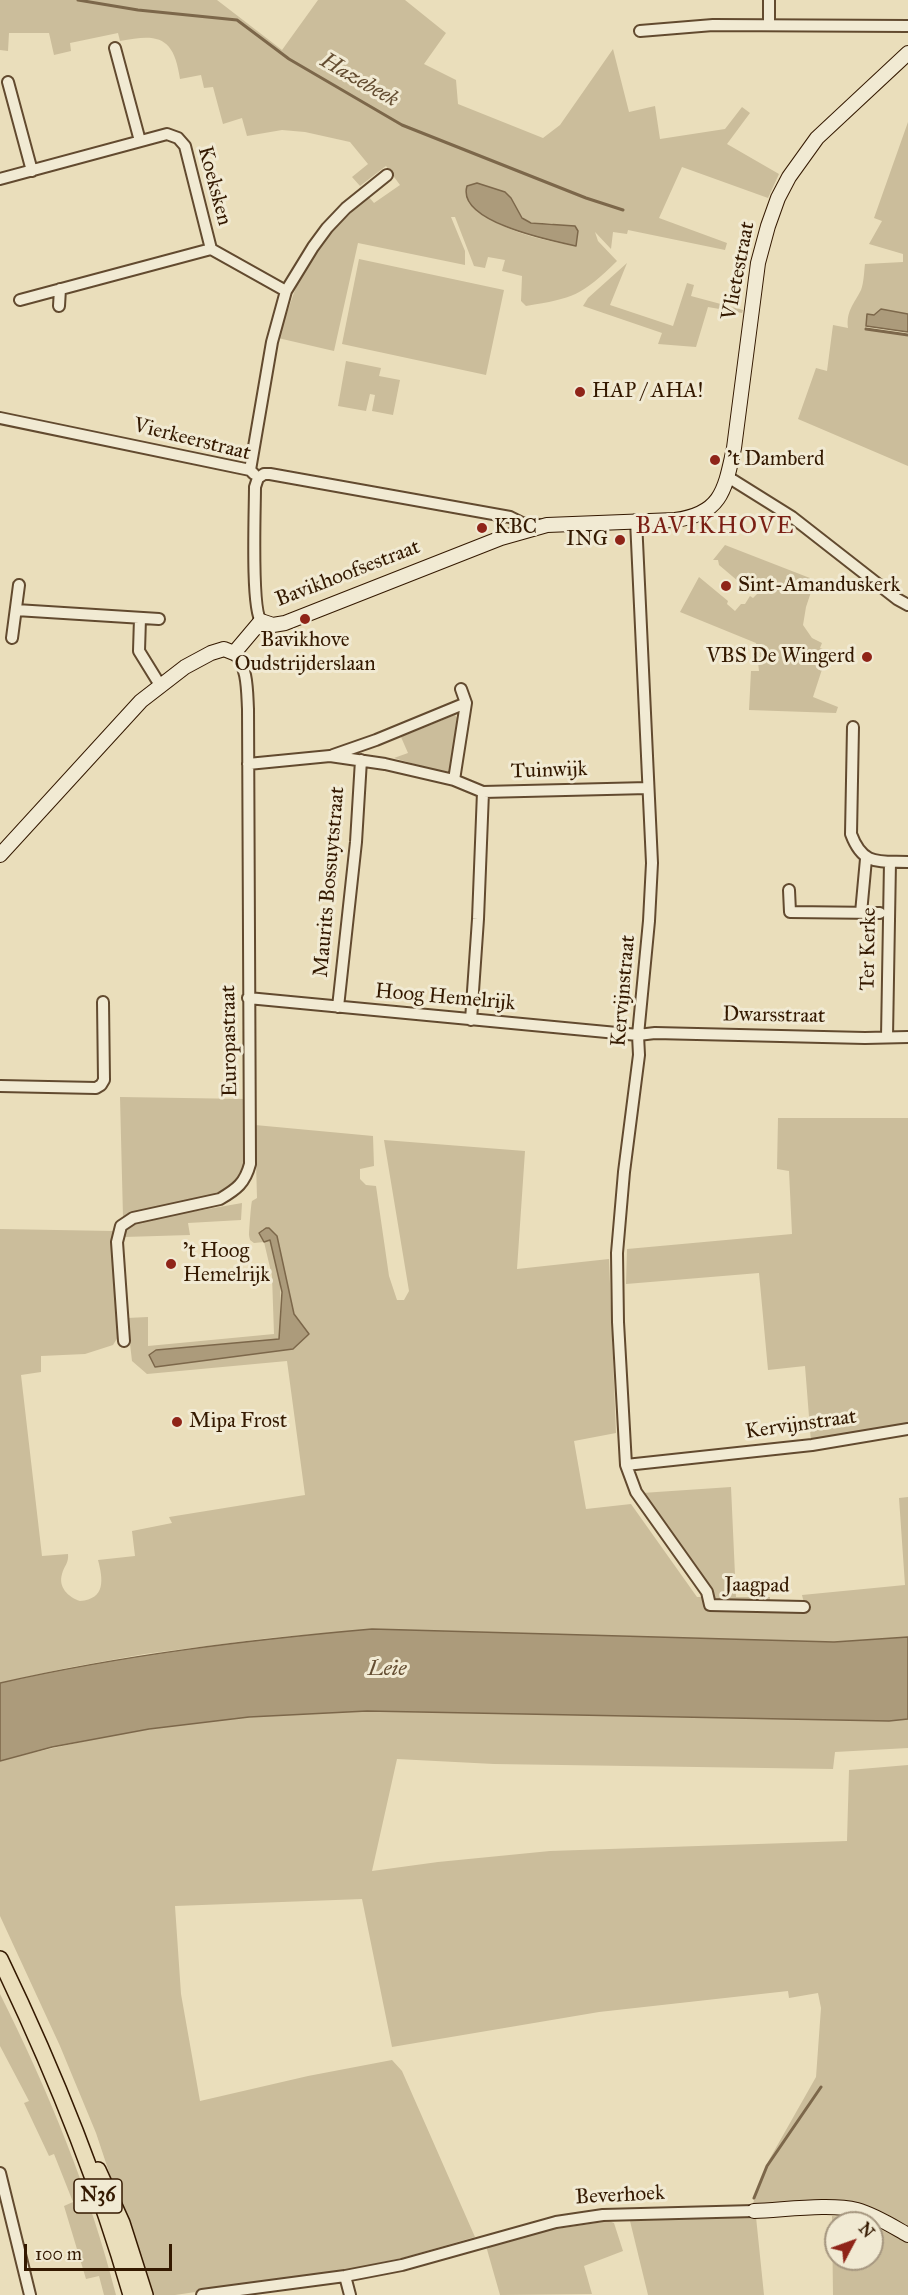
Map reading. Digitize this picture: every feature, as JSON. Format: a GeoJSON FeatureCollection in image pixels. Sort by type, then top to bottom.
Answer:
{"type":"FeatureCollection","features":[{"type":"Feature","properties":{"kind":"main road","name":"N36"},"geometry":{"type":"LineString","coordinates":[[0,1959],[29,2018],[62,2097],[131,2295]]}},
{"type":"Feature","properties":{"kind":"main road","name":"N36"},"geometry":{"type":"LineString","coordinates":[[62,2097],[84,2139],[122,2223],[145,2295]]}},
{"type":"Feature","properties":{"kind":"street"},"geometry":{"type":"LineString","coordinates":[[769,0],[769,25]]}},
{"type":"Feature","properties":{"kind":"street"},"geometry":{"type":"LineString","coordinates":[[640,31],[713,25],[908,26]]}},
{"type":"Feature","properties":{"kind":"street"},"geometry":{"type":"LineString","coordinates":[[115,48],[140,141]]}},
{"type":"Feature","properties":{"kind":"street","name":"Vlietestraat"},"geometry":{"type":"LineString","coordinates":[[636,520],[675,520],[700,515],[716,501],[728,477],[734,448],[758,263],[778,198],[804,153],[817,138],[908,52]]}},
{"type":"Feature","properties":{"kind":"street"},"geometry":{"type":"LineString","coordinates":[[8,82],[32,171]]}},
{"type":"Feature","properties":{"kind":"street","name":"Koeksken"},"geometry":{"type":"LineString","coordinates":[[0,179],[167,134],[178,138],[184,146],[211,249]]}},
{"type":"Feature","properties":{"kind":"street"},"geometry":{"type":"LineString","coordinates":[[250,470],[272,342],[286,291],[327,228],[346,208],[387,175]]}},
{"type":"Feature","properties":{"kind":"street","name":"Koeksken"},"geometry":{"type":"LineString","coordinates":[[20,300],[211,249],[286,291]]}},
{"type":"Feature","properties":{"kind":"street"},"geometry":{"type":"LineString","coordinates":[[59,306],[60,289]]}},
{"type":"Feature","properties":{"kind":"street","name":"Vierkeerstraat"},"geometry":{"type":"LineString","coordinates":[[0,418],[250,470],[258,478],[264,474],[270,474],[510,517],[517,527]]}},
{"type":"Feature","properties":{"kind":"street"},"geometry":{"type":"LineString","coordinates":[[728,477],[792,517],[908,605]]}},
{"type":"Feature","properties":{"kind":"street"},"geometry":{"type":"LineString","coordinates":[[258,478],[255,487],[255,577],[257,613],[261,621]]}},
{"type":"Feature","properties":{"kind":"street","name":"Bavikhoofsestraat"},"geometry":{"type":"LineString","coordinates":[[234,652],[261,621],[273,625],[285,623],[501,538],[517,527],[636,520]]}},
{"type":"Feature","properties":{"kind":"street","name":"Kervijnstraat"},"geometry":{"type":"LineString","coordinates":[[636,520],[652,863],[638,1035],[639,1054],[624,1172],[617,1253],[618,1322],[627,1465],[636,1492],[707,1592],[710,1605]]}},
{"type":"Feature","properties":{"kind":"street"},"geometry":{"type":"LineString","coordinates":[[12,638],[19,585]]}},
{"type":"Feature","properties":{"kind":"street"},"geometry":{"type":"LineString","coordinates":[[16,610],[159,619]]}},
{"type":"Feature","properties":{"kind":"street"},"geometry":{"type":"LineString","coordinates":[[140,618],[139,651],[160,685]]}},
{"type":"Feature","properties":{"kind":"street"},"geometry":{"type":"LineString","coordinates":[[0,855],[122,720],[160,685],[185,667],[211,653],[224,649],[234,652]]}},
{"type":"Feature","properties":{"kind":"street","name":"Europastraat"},"geometry":{"type":"LineString","coordinates":[[123,1341],[117,1242],[121,1226],[133,1218],[220,1199],[247,1178],[250,1164],[246,682],[240,659],[234,652]]}},
{"type":"Feature","properties":{"kind":"street"},"geometry":{"type":"LineString","coordinates":[[454,780],[466,703],[461,689]]}},
{"type":"Feature","properties":{"kind":"street","name":"Tuinwijk"},"geometry":{"type":"LineString","coordinates":[[330,756],[466,703]]}},
{"type":"Feature","properties":{"kind":"street"},"geometry":{"type":"LineString","coordinates":[[853,727],[851,834],[854,844],[866,859],[908,862]]}},
{"type":"Feature","properties":{"kind":"street","name":"Tuinwijk"},"geometry":{"type":"LineString","coordinates":[[248,764],[330,756],[361,760],[454,780],[483,792],[648,788]]}},
{"type":"Feature","properties":{"kind":"street","name":"Maurits Bossuytstraat"},"geometry":{"type":"LineString","coordinates":[[338,1007],[356,842],[361,760]]}},
{"type":"Feature","properties":{"kind":"street"},"geometry":{"type":"LineString","coordinates":[[471,1020],[483,792]]}},
{"type":"Feature","properties":{"kind":"street","name":"Ter Kerke"},"geometry":{"type":"LineString","coordinates":[[861,913],[866,859]]}},
{"type":"Feature","properties":{"kind":"street","name":"Ter Kerke"},"geometry":{"type":"LineString","coordinates":[[887,1037],[890,861]]}},
{"type":"Feature","properties":{"kind":"street","name":"Ter Kerke"},"geometry":{"type":"LineString","coordinates":[[789,890],[790,912],[880,913]]}},
{"type":"Feature","properties":{"kind":"street","name":"Hoog Hemelrijk"},"geometry":{"type":"LineString","coordinates":[[248,998],[638,1035]]}},
{"type":"Feature","properties":{"kind":"street"},"geometry":{"type":"LineString","coordinates":[[0,1086],[96,1088],[101,1085],[104,1080],[103,1002]]}},
{"type":"Feature","properties":{"kind":"street","name":"Dwarsstraat"},"geometry":{"type":"LineString","coordinates":[[638,1035],[655,1033],[908,1037]]}},
{"type":"Feature","properties":{"kind":"street","name":"Kervijnstraat"},"geometry":{"type":"LineString","coordinates":[[627,1465],[812,1445],[908,1429]]}},
{"type":"Feature","properties":{"kind":"street","name":"Jaagpad"},"geometry":{"type":"LineString","coordinates":[[710,1605],[804,1607]]}},
{"type":"Feature","properties":{"kind":"street"},"geometry":{"type":"LineString","coordinates":[[0,2173],[30,2295]]}},
{"type":"Feature","properties":{"kind":"street","name":"Beverhoek"},"geometry":{"type":"LineString","coordinates":[[202,2295],[345,2276],[402,2265],[457,2248],[578,2217],[845,2208],[869,2214],[904,2233]]}},
{"type":"Feature","properties":{"kind":"street"},"geometry":{"type":"LineString","coordinates":[[345,2276],[350,2295]]}},
{"type":"Feature","properties":{"kind":"shaded area"},"geometry":{"type":"Polygon","coordinates":[[[0,0],[217,0],[282,50],[318,0],[405,0],[446,33],[424,64],[456,80],[458,104],[543,138],[560,125],[613,49],[629,112],[655,106],[660,139],[725,129],[742,107],[750,113],[727,144],[779,174],[768,198],[682,167],[659,218],[727,243],[725,250],[628,230],[627,234],[613,232],[611,249],[595,232],[598,241],[617,261],[594,282],[576,294],[555,301],[526,306],[521,301],[522,276],[502,271],[505,260],[488,257],[485,268],[474,266],[455,217],[451,217],[465,251],[465,265],[358,243],[334,351],[278,338],[301,273],[333,231],[368,196],[374,203],[400,185],[386,166],[360,186],[352,177],[368,164],[350,142],[305,132],[282,130],[247,136],[242,118],[223,124],[213,87],[204,88],[201,75],[180,79],[174,54],[169,46],[155,38],[120,41],[118,33],[70,43],[71,51],[54,55],[49,33],[9,33],[8,51],[0,50],[0,0]],[[511,198],[470,203],[505,227],[533,237],[576,246],[552,223],[530,222],[522,217],[511,198]]]}},
{"type":"Feature","properties":{"kind":"shaded area"},"geometry":{"type":"Polygon","coordinates":[[[908,122],[908,314],[881,309],[874,315],[867,314],[866,329],[908,335],[908,466],[798,419],[816,368],[827,371],[833,325],[848,328],[849,312],[862,287],[865,264],[903,262],[903,254],[869,244],[882,221],[874,218],[908,122]]]}},
{"type":"Feature","properties":{"kind":"shaded area"},"geometry":{"type":"Polygon","coordinates":[[[359,259],[504,290],[486,375],[342,344],[359,259]]]}},
{"type":"Feature","properties":{"kind":"shaded area"},"geometry":{"type":"Polygon","coordinates":[[[627,263],[610,305],[673,326],[687,283],[694,285],[691,296],[743,310],[742,313],[708,307],[696,347],[658,344],[662,333],[583,306],[588,298],[627,263]]]}},
{"type":"Feature","properties":{"kind":"shaded area"},"geometry":{"type":"Polygon","coordinates":[[[346,361],[381,368],[379,376],[400,380],[393,415],[372,411],[375,395],[370,394],[366,411],[338,406],[346,361]]]}},
{"type":"Feature","properties":{"kind":"shaded area"},"geometry":{"type":"Polygon","coordinates":[[[725,545],[815,580],[803,625],[812,638],[822,643],[820,648],[828,651],[813,697],[838,707],[836,713],[749,710],[751,671],[759,671],[756,643],[680,612],[699,577],[728,601],[727,604],[735,611],[741,604],[745,604],[750,596],[753,598],[758,593],[747,585],[745,587],[719,565],[718,560],[713,560],[725,545]]]}},
{"type":"Feature","properties":{"kind":"shaded area"},"geometry":{"type":"Polygon","coordinates":[[[455,715],[457,718],[449,772],[445,773],[394,758],[408,753],[401,737],[455,715]]]}},
{"type":"Feature","properties":{"kind":"shaded area"},"geometry":{"type":"Polygon","coordinates":[[[120,1097],[247,1099],[246,1163],[237,1182],[227,1191],[205,1199],[123,1217],[120,1097]]]}},
{"type":"Feature","properties":{"kind":"shaded area"},"geometry":{"type":"Polygon","coordinates":[[[778,1118],[908,1118],[908,1425],[811,1442],[805,1366],[768,1370],[759,1273],[626,1284],[627,1249],[792,1234],[789,1171],[777,1169],[778,1118]]]}},
{"type":"Feature","properties":{"kind":"shaded area"},"geometry":{"type":"Polygon","coordinates":[[[255,1125],[373,1136],[374,1166],[360,1169],[360,1179],[366,1185],[376,1186],[389,1276],[397,1300],[404,1300],[409,1291],[384,1140],[525,1151],[517,1269],[609,1259],[616,1433],[574,1441],[586,1509],[631,1504],[697,1597],[714,1597],[642,1493],[731,1487],[736,1597],[770,1597],[770,1603],[804,1603],[802,1595],[905,1585],[899,1498],[908,1497],[908,1637],[834,1642],[372,1629],[270,1638],[145,1654],[0,1683],[0,1229],[113,1231],[120,1317],[118,1337],[113,1345],[85,1354],[41,1356],[41,1372],[21,1375],[42,1556],[68,1554],[61,1583],[68,1594],[80,1601],[94,1596],[101,1587],[98,1560],[135,1556],[132,1531],[172,1523],[169,1517],[305,1495],[287,1361],[147,1374],[132,1361],[127,1318],[148,1317],[148,1346],[274,1334],[272,1276],[264,1242],[254,1243],[250,1240],[249,1235],[252,1201],[257,1198],[255,1125]],[[269,1228],[262,1230],[275,1254],[278,1267],[281,1297],[279,1339],[156,1350],[293,1349],[308,1334],[294,1314],[269,1228]]]}},
{"type":"Feature","properties":{"kind":"shaded area"},"geometry":{"type":"Polygon","coordinates":[[[242,1203],[241,1220],[188,1223],[190,1235],[124,1237],[123,1224],[242,1203]]]}},
{"type":"Feature","properties":{"kind":"shaded area"},"geometry":{"type":"Polygon","coordinates":[[[367,1711],[889,1721],[908,1719],[908,1748],[835,1752],[833,1769],[494,1764],[397,1759],[372,1871],[550,1851],[847,1841],[849,1770],[908,1765],[908,2230],[884,2216],[884,2211],[752,2206],[769,2160],[816,2077],[821,2008],[818,1993],[789,1998],[788,1991],[599,2012],[392,2047],[362,1899],[175,1906],[181,1994],[200,2101],[308,2076],[392,2060],[402,2071],[475,2237],[402,2258],[340,2271],[175,2295],[150,2295],[96,2133],[60,2046],[0,1916],[0,1761],[61,1746],[154,1728],[292,1714],[367,1711]]]}},
{"type":"Feature","properties":{"kind":"shaded area"},"geometry":{"type":"Polygon","coordinates":[[[0,1994],[35,2067],[81,2180],[116,2295],[104,2295],[99,2276],[86,2279],[64,2206],[73,2202],[54,2154],[49,2156],[24,2103],[29,2101],[0,2046],[0,1994]]]}},
{"type":"Feature","properties":{"kind":"shaded area"},"geometry":{"type":"Polygon","coordinates":[[[756,2217],[764,2295],[648,2295],[630,2221],[756,2217]]]}},
{"type":"Feature","properties":{"kind":"shaded area"},"geometry":{"type":"Polygon","coordinates":[[[609,2221],[614,2223],[623,2251],[584,2266],[592,2294],[500,2295],[486,2246],[536,2232],[609,2221]]]}},
{"type":"Feature","properties":{"kind":"shaded area"},"geometry":{"type":"Polygon","coordinates":[[[884,2231],[908,2243],[908,2295],[833,2295],[833,2271],[884,2271],[884,2231]]]}},
{"type":"Feature","properties":{"kind":"water"},"geometry":{"type":"Polygon","coordinates":[[[477,183],[505,192],[522,218],[531,223],[575,226],[578,231],[576,246],[509,228],[476,210],[468,199],[467,186],[477,183]]]}},
{"type":"Feature","properties":{"kind":"water"},"geometry":{"type":"Polygon","coordinates":[[[881,309],[908,314],[908,332],[866,326],[867,314],[874,315],[881,309]]]}},
{"type":"Feature","properties":{"kind":"water"},"geometry":{"type":"Polygon","coordinates":[[[266,1228],[277,1236],[294,1314],[309,1334],[293,1349],[155,1367],[149,1355],[156,1350],[279,1339],[282,1292],[270,1240],[264,1242],[259,1233],[266,1228]]]}},
{"type":"Feature","properties":{"kind":"water","name":"Leie"},"geometry":{"type":"Polygon","coordinates":[[[372,1629],[834,1642],[908,1637],[908,1719],[889,1721],[367,1711],[249,1717],[149,1729],[52,1747],[0,1761],[0,1683],[92,1664],[185,1650],[372,1629]]]}},
{"type":"Feature","properties":{"kind":"waterway","name":"Hazebeek"},"geometry":{"type":"LineString","coordinates":[[78,0],[138,10],[237,20],[289,59],[402,125],[586,198],[623,210]]}},
{"type":"Feature","properties":{"kind":"waterway","name":"Hazebeek"},"geometry":{"type":"LineString","coordinates":[[866,329],[908,335]]}},
{"type":"Feature","properties":{"kind":"waterway"},"geometry":{"type":"LineString","coordinates":[[754,2198],[767,2166],[821,2087]]}},
{"type":"Feature","properties":{"kind":"place","name":"HAP / AHA!"},"geometry":{"type":"Point","coordinates":[580,392]}},
{"type":"Feature","properties":{"kind":"place","name":"'t Damberd"},"geometry":{"type":"Point","coordinates":[715,460]}},
{"type":"Feature","properties":{"kind":"place","name":"KBC"},"geometry":{"type":"Point","coordinates":[482,528]}},
{"type":"Feature","properties":{"kind":"place","name":"ING"},"geometry":{"type":"Point","coordinates":[620,540]}},
{"type":"Feature","properties":{"kind":"place","name":"Sint-Amanduskerk"},"geometry":{"type":"Point","coordinates":[726,586]}},
{"type":"Feature","properties":{"kind":"place","name":"Bavikhove Oudstrijderslaan"},"geometry":{"type":"Point","coordinates":[305,619]}},
{"type":"Feature","properties":{"kind":"place","name":"VBS De Wingerd"},"geometry":{"type":"Point","coordinates":[867,657]}},
{"type":"Feature","properties":{"kind":"place","name":"'t Hoog Hemelrijk"},"geometry":{"type":"Point","coordinates":[171,1264]}},
{"type":"Feature","properties":{"kind":"place","name":"Mipa Frost"},"geometry":{"type":"Point","coordinates":[177,1422]}},
{"type":"Feature","properties":{"kind":"district","name":"BAVIKHOVE"},"geometry":{"type":"Point","coordinates":[715,527]}}]}
